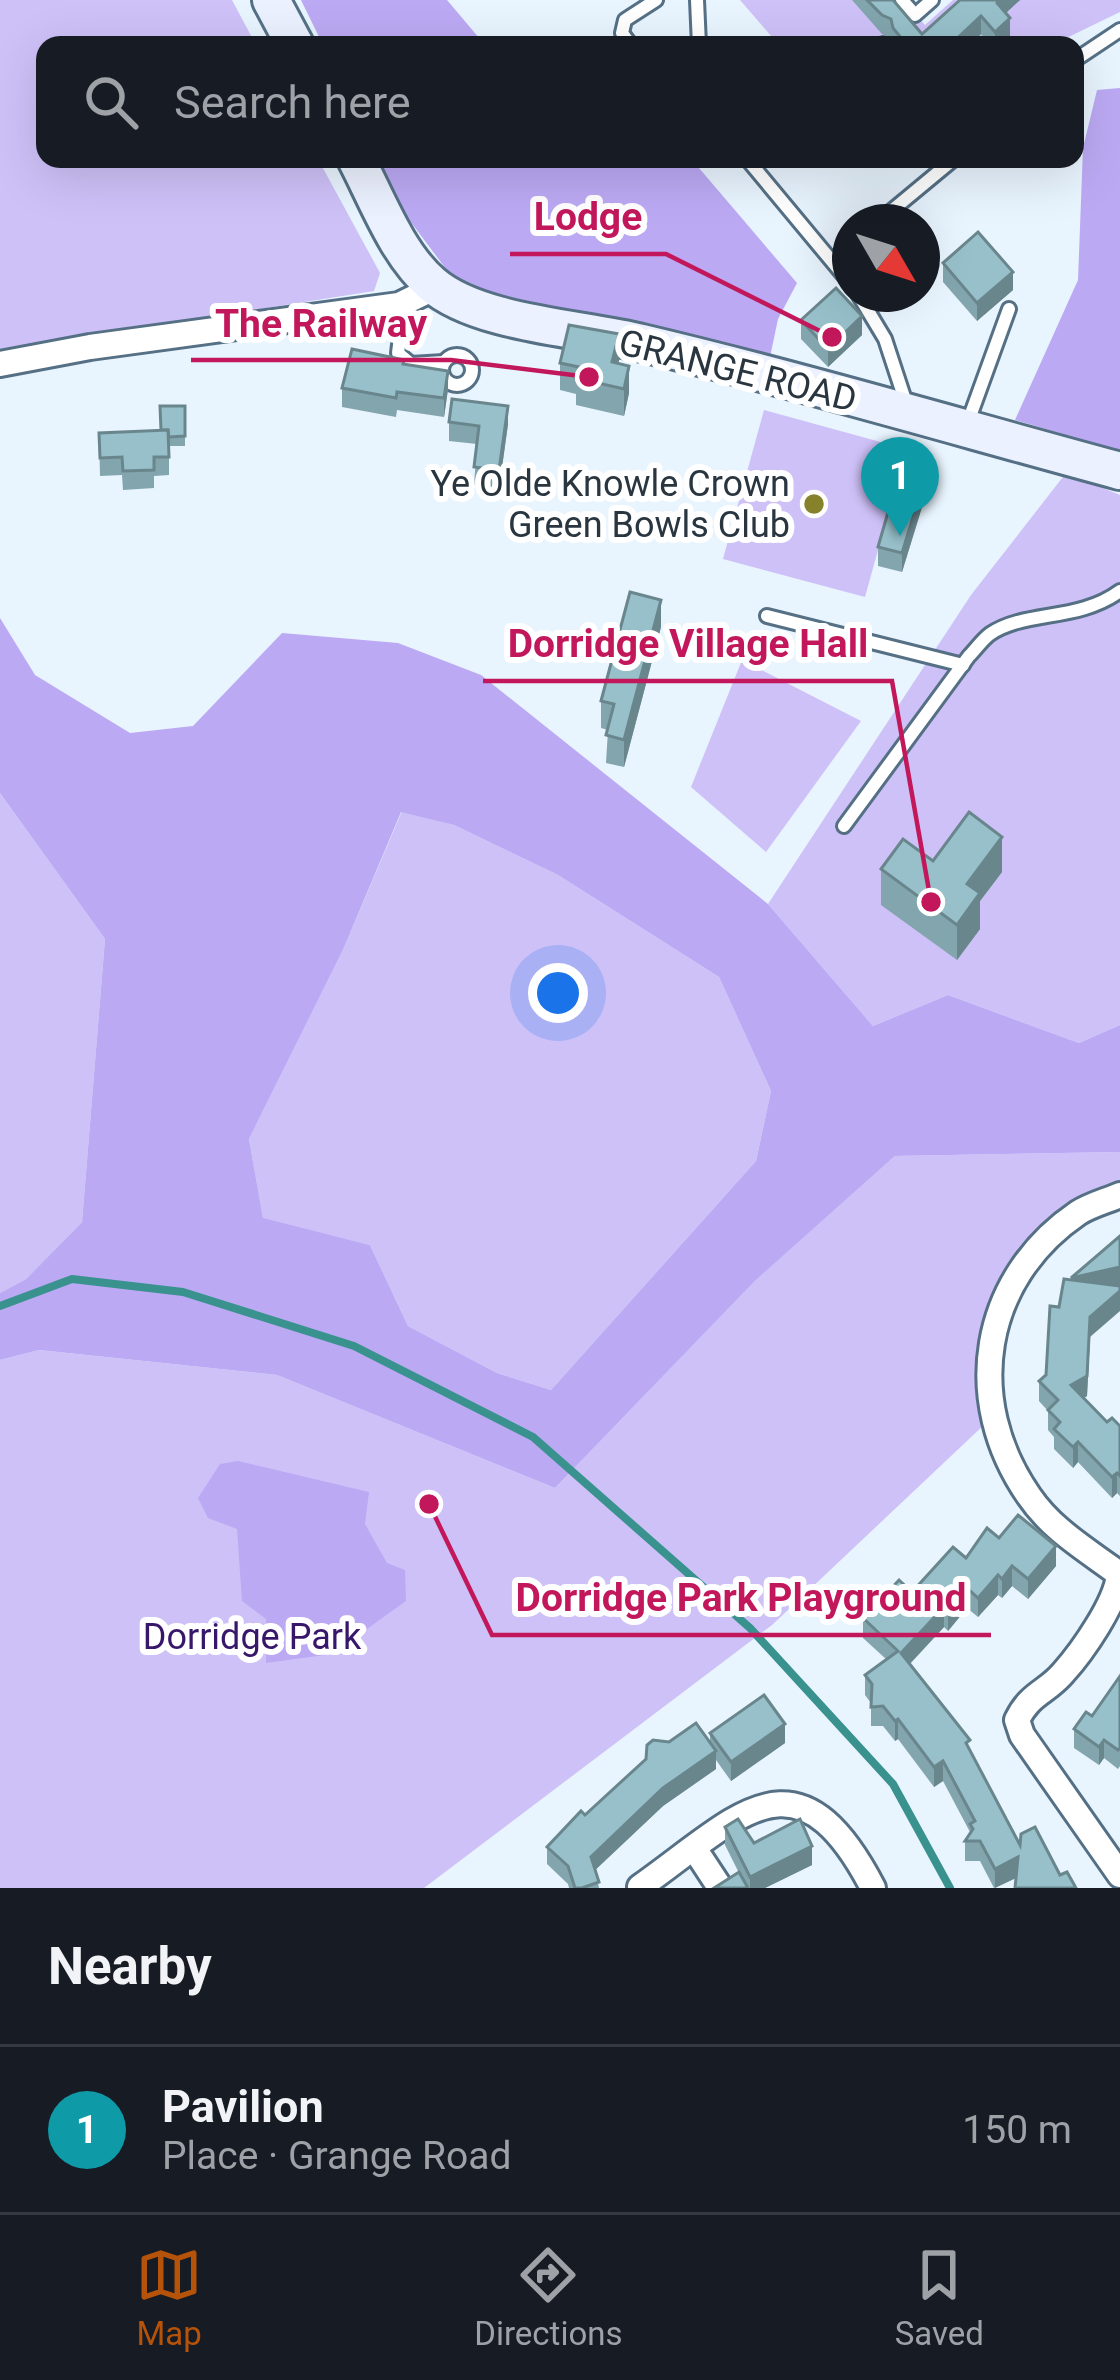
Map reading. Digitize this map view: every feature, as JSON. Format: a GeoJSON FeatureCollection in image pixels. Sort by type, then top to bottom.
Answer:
{"type":"FeatureCollection","features":[{"type":"Feature","properties":{"kind":"main road"},"geometry":{"type":"LineString","coordinates":[[271,0],[290,36]]}},
{"type":"Feature","properties":{"kind":"main road"},"geometry":{"type":"LineString","coordinates":[[361,168],[403,246],[420,295]]}},
{"type":"Feature","properties":{"kind":"main road","name":"GRANGE ROAD"},"geometry":{"type":"LineString","coordinates":[[420,295],[639,342],[1120,471]]}},
{"type":"Feature","properties":{"kind":"street"},"geometry":{"type":"LineString","coordinates":[[0,364],[420,295]]}},
{"type":"Feature","properties":{"kind":"street"},"geometry":{"type":"LineString","coordinates":[[1120,1195],[1081,1210],[1036,1248],[1016,1275],[997,1319],[989,1379],[995,1424],[1029,1496],[1071,1540],[1119,1574],[1112,1600],[1062,1676],[1027,1699],[1017,1720],[1022,1735],[1120,1874]]}},
{"type":"Feature","properties":{"kind":"street"},"geometry":{"type":"LineString","coordinates":[[640,1887],[694,1848],[776,1802],[817,1811],[838,1832],[873,1888]]}},
{"type":"Feature","properties":{"kind":"street"},"geometry":{"type":"LineString","coordinates":[[694,1848],[719,1886]]}},
{"type":"Feature","properties":{"kind":"lane"},"geometry":{"type":"LineString","coordinates":[[624,36],[625,20],[656,0]]}},
{"type":"Feature","properties":{"kind":"lane"},"geometry":{"type":"LineString","coordinates":[[697,0],[699,36]]}},
{"type":"Feature","properties":{"kind":"lane"},"geometry":{"type":"LineString","coordinates":[[902,0],[911,19],[932,0]]}},
{"type":"Feature","properties":{"kind":"lane"},"geometry":{"type":"LineString","coordinates":[[1084,54],[1120,29]]}},
{"type":"Feature","properties":{"kind":"lane"},"geometry":{"type":"LineString","coordinates":[[758,168],[832,259]]}},
{"type":"Feature","properties":{"kind":"lane"},"geometry":{"type":"LineString","coordinates":[[900,204],[943,168]]}},
{"type":"Feature","properties":{"kind":"lane"},"geometry":{"type":"LineString","coordinates":[[420,295],[398,353],[411,364],[445,362]]}},
{"type":"Feature","properties":{"kind":"lane"},"geometry":{"type":"LineString","coordinates":[[966,429],[1009,309]]}},
{"type":"Feature","properties":{"kind":"lane"},"geometry":{"type":"LineString","coordinates":[[868,312],[891,352],[907,413]]}},
{"type":"Feature","properties":{"kind":"lane"},"geometry":{"type":"LineString","coordinates":[[844,826],[991,634],[1014,624],[1088,609],[1120,591]]}},
{"type":"Feature","properties":{"kind":"lane"},"geometry":{"type":"LineString","coordinates":[[767,616],[963,665]]}},
{"type":"Feature","properties":{"kind":"green space"},"geometry":{"type":"Polygon","coordinates":[[[0,0],[232,0],[251,36],[36,36],[36,168],[323,168],[380,273],[374,291],[0,350],[0,0]]]}},
{"type":"Feature","properties":{"kind":"green space"},"geometry":{"type":"Polygon","coordinates":[[[740,0],[902,0],[925,25],[953,0],[1120,0],[1120,12],[1071,36],[771,36],[740,0]]]}},
{"type":"Feature","properties":{"kind":"green space","name":"Ye Olde Knowle Crown Green Bowls Club"},"geometry":{"type":"Polygon","coordinates":[[[764,410],[906,449],[865,597],[723,559],[764,410]]]}},
{"type":"Feature","properties":{"kind":"green space"},"geometry":{"type":"Polygon","coordinates":[[[1066,473],[1120,495],[1120,1025],[1079,1043],[948,995],[873,1026],[768,904],[971,595],[1066,473]]]}},
{"type":"Feature","properties":{"kind":"green space"},"geometry":{"type":"Polygon","coordinates":[[[742,660],[861,721],[766,852],[691,787],[742,660]]]}},
{"type":"Feature","properties":{"kind":"green space"},"geometry":{"type":"Polygon","coordinates":[[[0,793],[105,939],[82,1222],[26,1279],[0,1293],[0,793]]]}},
{"type":"Feature","properties":{"kind":"green space"},"geometry":{"type":"Polygon","coordinates":[[[402,811],[454,825],[558,875],[719,977],[771,1091],[756,1161],[551,1390],[497,1373],[408,1326],[370,1245],[263,1219],[249,1139],[343,950],[402,811]]]}},
{"type":"Feature","properties":{"kind":"green space","name":"Dorridge Park"},"geometry":{"type":"Polygon","coordinates":[[[1120,1152],[1120,1184],[1048,1225],[1003,1275],[990,1305],[983,1340],[986,1423],[772,1625],[424,1888],[0,1888],[0,1360],[39,1350],[277,1375],[555,1488],[755,1281],[895,1156],[1120,1152]]]}},
{"type":"Feature","properties":{"kind":"shaded area"},"geometry":{"type":"Polygon","coordinates":[[[301,0],[447,0],[477,36],[319,36],[301,0]]]}},
{"type":"Feature","properties":{"kind":"shaded area"},"geometry":{"type":"Polygon","coordinates":[[[1120,88],[1120,451],[1015,420],[1078,280],[1084,144],[1097,90],[1120,88]]]}},
{"type":"Feature","properties":{"kind":"shaded area"},"geometry":{"type":"Polygon","coordinates":[[[383,168],[699,168],[797,283],[778,319],[770,357],[526,306],[452,277],[407,217],[383,168]]]}},
{"type":"Feature","properties":{"kind":"shaded area"},"geometry":{"type":"Polygon","coordinates":[[[0,618],[35,675],[130,733],[193,726],[282,633],[398,643],[481,675],[768,904],[873,1026],[948,995],[1079,1043],[1120,1025],[1120,1152],[895,1156],[755,1281],[555,1488],[277,1375],[39,1350],[0,1360],[0,1293],[26,1279],[82,1222],[105,939],[0,793],[0,618]],[[401,812],[343,950],[249,1139],[263,1218],[370,1245],[408,1326],[497,1373],[551,1390],[756,1161],[771,1091],[719,977],[558,875],[454,825],[401,812]]]}},
{"type":"Feature","properties":{"kind":"shaded area"},"geometry":{"type":"Polygon","coordinates":[[[238,1461],[369,1492],[365,1524],[387,1563],[405,1570],[406,1601],[332,1654],[266,1663],[266,1619],[242,1601],[237,1529],[208,1518],[198,1498],[220,1464],[238,1461]]]}},
{"type":"Feature","properties":{"kind":"building"},"geometry":{"type":"Polygon","coordinates":[[[867,0],[893,0],[922,34],[960,0],[999,0],[1010,18],[995,32],[981,16],[960,36],[900,36],[891,19],[867,0]]]}},
{"type":"Feature","properties":{"kind":"building"},"geometry":{"type":"Polygon","coordinates":[[[978,232],[1013,272],[977,303],[943,263],[978,232]]]}},
{"type":"Feature","properties":{"kind":"building"},"geometry":{"type":"Polygon","coordinates":[[[832,292],[832,312],[862,316],[828,349],[801,320],[832,292]]]}},
{"type":"Feature","properties":{"kind":"building"},"geometry":{"type":"Polygon","coordinates":[[[569,325],[619,334],[612,362],[629,366],[624,389],[576,378],[579,367],[560,363],[569,325]]]}},
{"type":"Feature","properties":{"kind":"building"},"geometry":{"type":"Polygon","coordinates":[[[352,349],[448,371],[444,398],[397,392],[396,398],[342,388],[352,349]]]}},
{"type":"Feature","properties":{"kind":"building"},"geometry":{"type":"Polygon","coordinates":[[[452,399],[508,406],[499,470],[474,467],[479,426],[449,422],[452,399]]]}},
{"type":"Feature","properties":{"kind":"building"},"geometry":{"type":"Polygon","coordinates":[[[160,406],[185,406],[185,436],[169,437],[168,430],[161,430],[160,406]]]}},
{"type":"Feature","properties":{"kind":"building"},"geometry":{"type":"Polygon","coordinates":[[[168,430],[169,457],[154,457],[154,470],[123,471],[122,457],[100,458],[99,433],[168,430]]]}},
{"type":"Feature","properties":{"kind":"building"},"geometry":{"type":"Polygon","coordinates":[[[897,481],[922,488],[902,553],[878,547],[897,481]]]}},
{"type":"Feature","properties":{"kind":"building"},"geometry":{"type":"Polygon","coordinates":[[[630,592],[661,600],[624,740],[606,735],[614,704],[601,701],[630,592]]]}},
{"type":"Feature","properties":{"kind":"building"},"geometry":{"type":"Polygon","coordinates":[[[969,812],[1002,837],[967,884],[980,893],[957,925],[881,869],[903,839],[933,861],[969,812]]]}},
{"type":"Feature","properties":{"kind":"building"},"geometry":{"type":"Polygon","coordinates":[[[1120,1236],[1120,1267],[1071,1278],[1120,1236]]]}},
{"type":"Feature","properties":{"kind":"building"},"geometry":{"type":"Polygon","coordinates":[[[1064,1279],[1120,1286],[1090,1317],[1087,1376],[1071,1385],[1107,1422],[1112,1418],[1120,1426],[1120,1476],[1112,1477],[1078,1442],[1073,1447],[1054,1429],[1060,1422],[1048,1410],[1058,1400],[1039,1381],[1046,1375],[1050,1306],[1059,1307],[1064,1279]]]}},
{"type":"Feature","properties":{"kind":"building"},"geometry":{"type":"Polygon","coordinates":[[[1018,1515],[1056,1546],[1028,1579],[1012,1566],[978,1598],[967,1588],[901,1653],[970,1740],[966,1743],[1020,1845],[1021,1834],[1035,1827],[1060,1875],[1067,1872],[1076,1888],[1015,1888],[1018,1857],[995,1869],[980,1841],[965,1841],[975,1821],[943,1761],[934,1767],[898,1719],[883,1706],[871,1707],[872,1684],[865,1675],[898,1651],[863,1618],[899,1580],[912,1592],[953,1547],[966,1558],[987,1528],[999,1538],[1018,1515]]]}},
{"type":"Feature","properties":{"kind":"building"},"geometry":{"type":"Polygon","coordinates":[[[1120,1676],[1120,1748],[1104,1740],[1099,1747],[1074,1729],[1086,1712],[1092,1716],[1120,1676]]]}},
{"type":"Feature","properties":{"kind":"building"},"geometry":{"type":"Polygon","coordinates":[[[764,1695],[785,1724],[731,1762],[710,1733],[764,1695]]]}},
{"type":"Feature","properties":{"kind":"building"},"geometry":{"type":"Polygon","coordinates":[[[696,1723],[716,1751],[663,1788],[591,1857],[599,1882],[575,1888],[568,1866],[547,1847],[581,1811],[585,1815],[646,1759],[647,1745],[653,1740],[669,1742],[696,1723]]]}},
{"type":"Feature","properties":{"kind":"building"},"geometry":{"type":"Polygon","coordinates":[[[738,1819],[754,1843],[800,1819],[812,1846],[750,1877],[725,1827],[738,1819]]]}},
{"type":"Feature","properties":{"kind":"building"},"geometry":{"type":"Polygon","coordinates":[[[739,1872],[748,1888],[714,1888],[739,1872]]]}},
{"type":"Feature","properties":{"kind":"waterway"},"geometry":{"type":"LineString","coordinates":[[0,1306],[72,1279],[183,1292],[354,1346],[533,1437],[750,1628],[893,1784],[950,1888]]}},
{"type":"Feature","properties":{"kind":"place","name":"Lodge"},"geometry":{"type":"Point","coordinates":[832,337]}},
{"type":"Feature","properties":{"kind":"place","name":"The Railway"},"geometry":{"type":"Point","coordinates":[589,377]}},
{"type":"Feature","properties":{"kind":"place","name":"Ye Olde Knowle Crown Green Bowls Club"},"geometry":{"type":"Point","coordinates":[814,504]}},
{"type":"Feature","properties":{"kind":"place","name":"Pavilion"},"geometry":{"type":"Point","coordinates":[900,536]}},
{"type":"Feature","properties":{"kind":"place","name":"Dorridge Village Hall"},"geometry":{"type":"Point","coordinates":[931,902]}},
{"type":"Feature","properties":{"kind":"place","name":"Dorridge Park Playground"},"geometry":{"type":"Point","coordinates":[429,1504]}}]}
